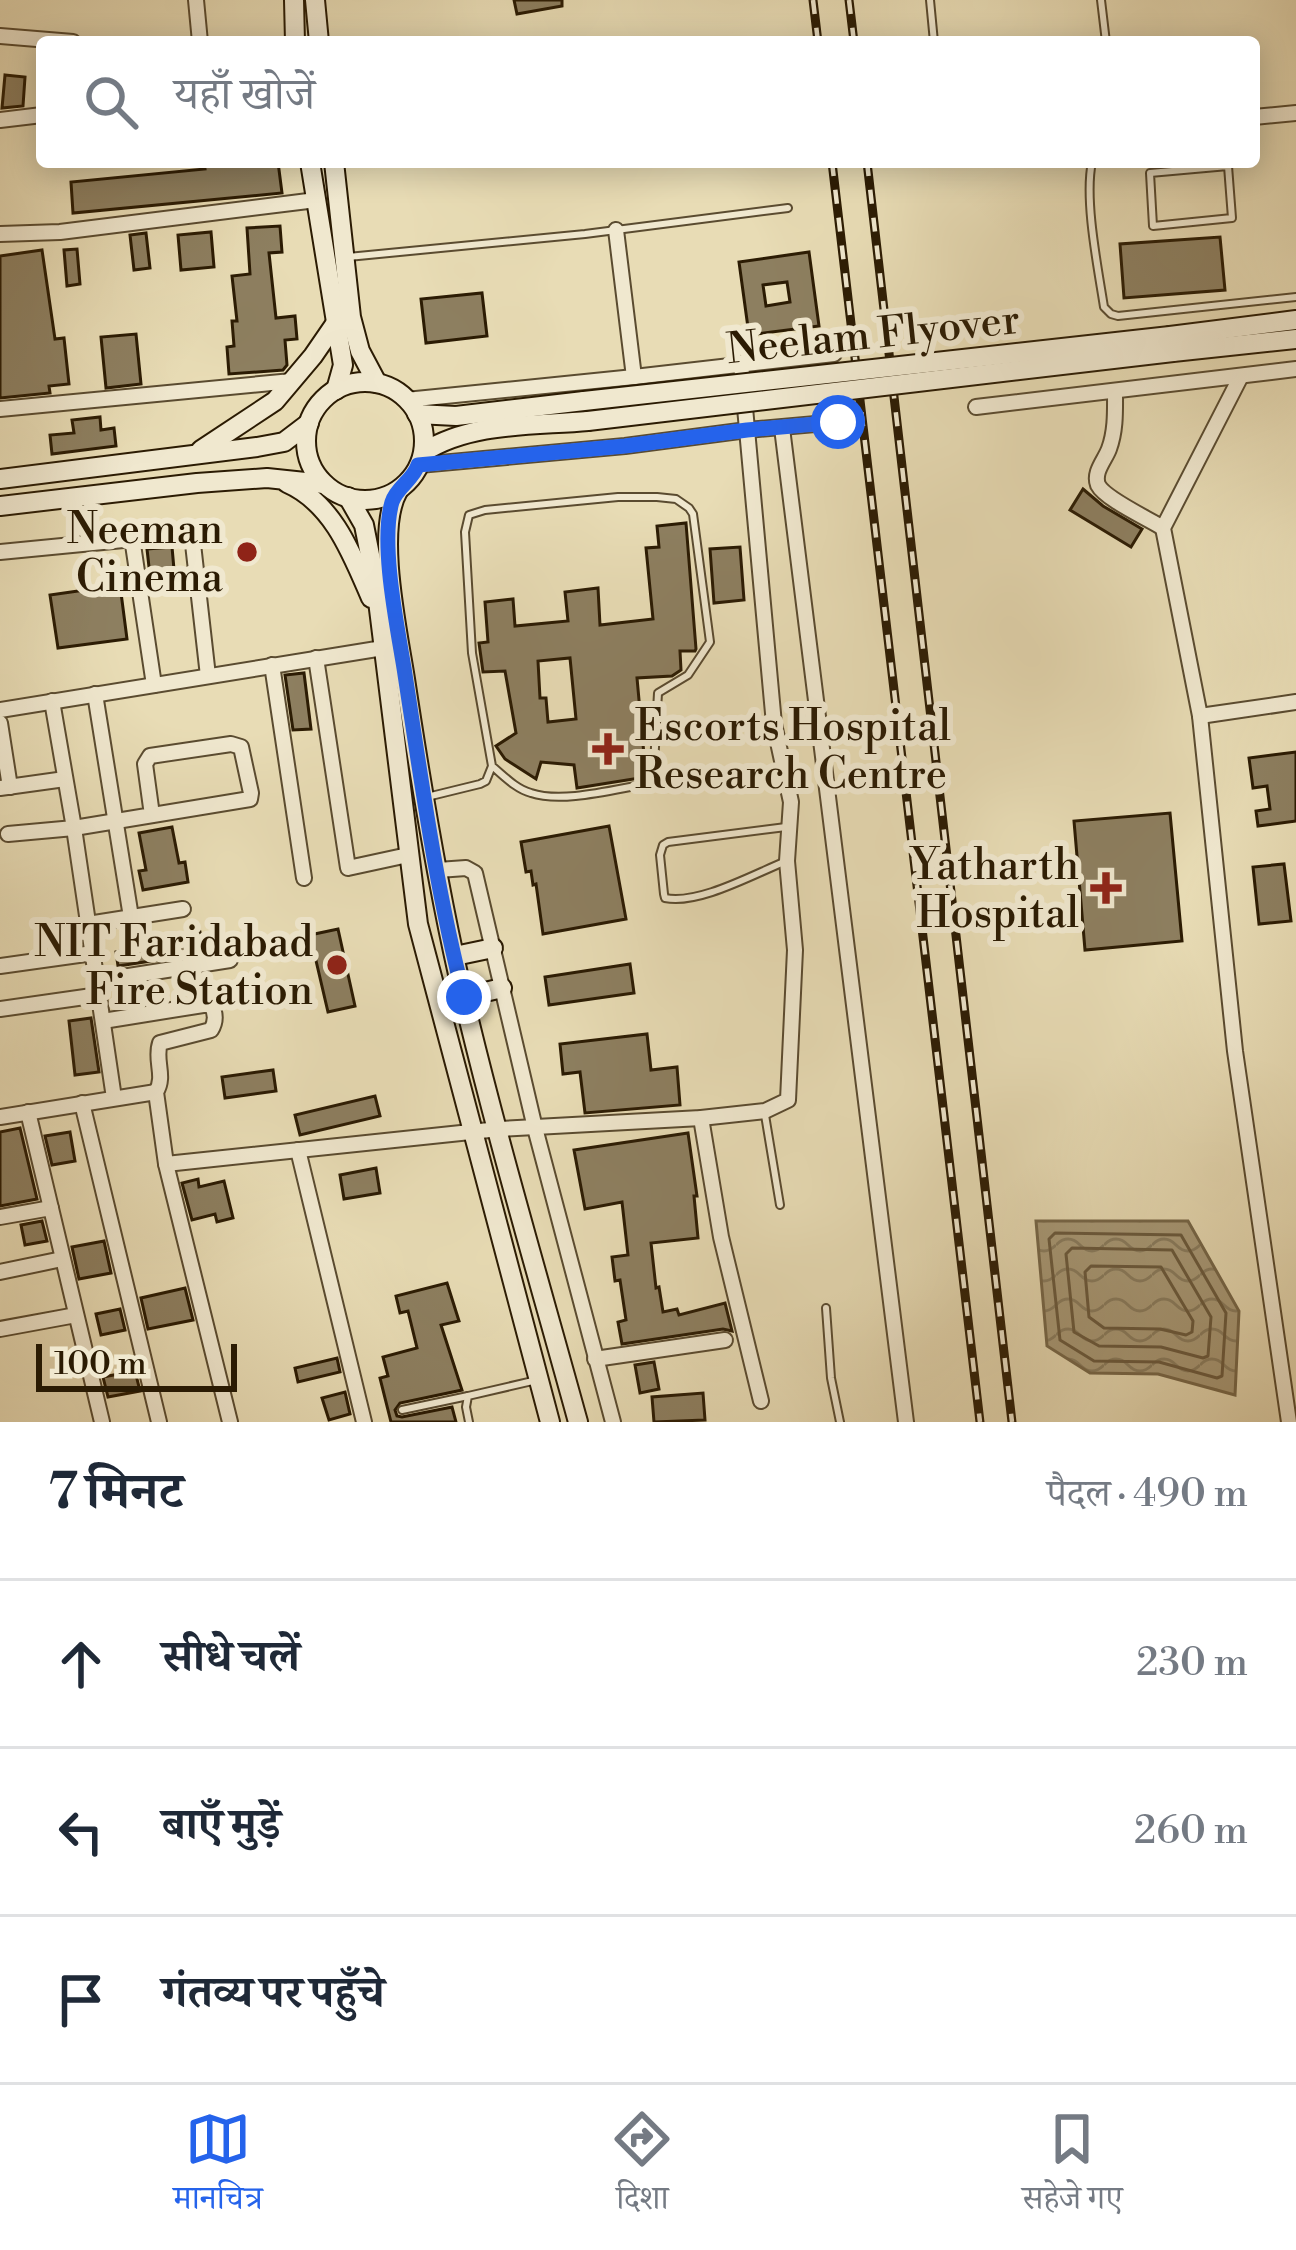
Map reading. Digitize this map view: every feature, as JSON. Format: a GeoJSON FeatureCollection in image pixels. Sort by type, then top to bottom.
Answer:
{"type":"FeatureCollection","features":[{"type":"Feature","properties":{"kind":"street"},"geometry":{"type":"LineString","coordinates":[[196,0],[199,36]]}},
{"type":"Feature","properties":{"kind":"street"},"geometry":{"type":"LineString","coordinates":[[293,0],[295,36]]}},
{"type":"Feature","properties":{"kind":"street"},"geometry":{"type":"LineString","coordinates":[[316,0],[319,36]]}},
{"type":"Feature","properties":{"kind":"street"},"geometry":{"type":"LineString","coordinates":[[0,36],[36,39]]}},
{"type":"Feature","properties":{"kind":"street"},"geometry":{"type":"LineString","coordinates":[[1260,116],[1296,113]]}},
{"type":"Feature","properties":{"kind":"street"},"geometry":{"type":"LineString","coordinates":[[0,120],[36,116]]}},
{"type":"Feature","properties":{"kind":"street"},"geometry":{"type":"LineString","coordinates":[[311,168],[343,365],[336,390]]}},
{"type":"Feature","properties":{"kind":"street"},"geometry":{"type":"LineString","coordinates":[[335,168],[351,316],[360,351],[377,383]]}},
{"type":"Feature","properties":{"kind":"street"},"geometry":{"type":"LineString","coordinates":[[0,234],[61,232],[316,200]]}},
{"type":"Feature","properties":{"kind":"street"},"geometry":{"type":"LineString","coordinates":[[616,230],[634,377]]}},
{"type":"Feature","properties":{"kind":"street"},"geometry":{"type":"LineString","coordinates":[[1172,344],[1296,320]]}},
{"type":"Feature","properties":{"kind":"street"},"geometry":{"type":"LineString","coordinates":[[191,455],[275,401],[335,324]]}},
{"type":"Feature","properties":{"kind":"street"},"geometry":{"type":"LineString","coordinates":[[1172,344],[1296,339]]}},
{"type":"Feature","properties":{"kind":"street","name":"Neelam Flyover"},"geometry":{"type":"LineString","coordinates":[[586,411],[1172,344]]}},
{"type":"Feature","properties":{"kind":"street"},"geometry":{"type":"LineString","coordinates":[[412,407],[834,354]]}},
{"type":"Feature","properties":{"kind":"street"},"geometry":{"type":"LineString","coordinates":[[166,1164],[499,1129],[765,1112],[788,1100],[795,950],[787,861],[791,802],[774,724],[741,364]]}},
{"type":"Feature","properties":{"kind":"street"},"geometry":{"type":"LineString","coordinates":[[976,407],[1296,369]]}},
{"type":"Feature","properties":{"kind":"street"},"geometry":{"type":"LineString","coordinates":[[1241,376],[1163,528],[1200,716],[1235,1052],[1289,1422]]}},
{"type":"Feature","properties":{"kind":"street"},"geometry":{"type":"LineString","coordinates":[[0,409],[292,381]]}},
{"type":"Feature","properties":{"kind":"street"},"geometry":{"type":"LineString","coordinates":[[0,478],[284,442],[308,423],[318,405],[354,383],[377,383],[396,391],[421,421],[421,458],[393,500],[389,521],[391,582],[424,798],[464,997],[578,1422]]}},
{"type":"Feature","properties":{"kind":"street"},"geometry":{"type":"LineString","coordinates":[[1115,391],[1113,435],[1099,468],[1098,485],[1163,528]]}},
{"type":"Feature","properties":{"kind":"street"},"geometry":{"type":"LineString","coordinates":[[412,407],[456,416],[586,411]]}},
{"type":"Feature","properties":{"kind":"street"},"geometry":{"type":"LineString","coordinates":[[421,458],[445,439],[586,411]]}},
{"type":"Feature","properties":{"kind":"street"},"geometry":{"type":"LineString","coordinates":[[421,458],[625,446],[846,418]]}},
{"type":"Feature","properties":{"kind":"street"},"geometry":{"type":"LineString","coordinates":[[308,423],[306,447],[311,467],[325,484],[348,497],[374,500],[398,491]]}},
{"type":"Feature","properties":{"kind":"street"},"geometry":{"type":"LineString","coordinates":[[782,428],[906,1422]]}},
{"type":"Feature","properties":{"kind":"street"},"geometry":{"type":"LineString","coordinates":[[0,506],[197,483],[278,479],[325,484]]}},
{"type":"Feature","properties":{"kind":"street"},"geometry":{"type":"LineString","coordinates":[[278,479],[316,500],[337,527],[380,619]]}},
{"type":"Feature","properties":{"kind":"street"},"geometry":{"type":"LineString","coordinates":[[348,497],[364,525],[380,619],[418,924],[475,1132],[545,1421]]}},
{"type":"Feature","properties":{"kind":"street"},"geometry":{"type":"LineString","coordinates":[[0,552],[177,532],[190,538],[208,676]]}},
{"type":"Feature","properties":{"kind":"street"},"geometry":{"type":"LineString","coordinates":[[132,538],[154,685]]}},
{"type":"Feature","properties":{"kind":"street"},"geometry":{"type":"LineString","coordinates":[[0,710],[383,648]]}},
{"type":"Feature","properties":{"kind":"street"},"geometry":{"type":"LineString","coordinates":[[316,658],[348,868],[408,855]]}},
{"type":"Feature","properties":{"kind":"street"},"geometry":{"type":"LineString","coordinates":[[272,665],[304,878]]}},
{"type":"Feature","properties":{"kind":"street"},"geometry":{"type":"LineString","coordinates":[[95,694],[131,917]]}},
{"type":"Feature","properties":{"kind":"street"},"geometry":{"type":"LineString","coordinates":[[52,701],[114,1098]]}},
{"type":"Feature","properties":{"kind":"street"},"geometry":{"type":"LineString","coordinates":[[1200,716],[1296,702]]}},
{"type":"Feature","properties":{"kind":"street"},"geometry":{"type":"LineString","coordinates":[[0,723],[5,787],[65,779]]}},
{"type":"Feature","properties":{"kind":"street"},"geometry":{"type":"LineString","coordinates":[[8,833],[74,829],[250,799],[241,747],[231,744],[150,756],[145,764],[152,814]]}},
{"type":"Feature","properties":{"kind":"street"},"geometry":{"type":"LineString","coordinates":[[413,890],[466,868],[475,873],[535,1128],[613,1422]]}},
{"type":"Feature","properties":{"kind":"street"},"geometry":{"type":"LineString","coordinates":[[88,925],[183,909]]}},
{"type":"Feature","properties":{"kind":"street"},"geometry":{"type":"LineString","coordinates":[[455,956],[493,948]]}},
{"type":"Feature","properties":{"kind":"street"},"geometry":{"type":"LineString","coordinates":[[0,966],[92,953]]}},
{"type":"Feature","properties":{"kind":"street"},"geometry":{"type":"LineString","coordinates":[[0,1009],[230,960]]}},
{"type":"Feature","properties":{"kind":"street"},"geometry":{"type":"LineString","coordinates":[[464,997],[502,988]]}},
{"type":"Feature","properties":{"kind":"street"},"geometry":{"type":"LineString","coordinates":[[104,1021],[211,1005],[212,1030],[160,1043],[161,1081],[156,1092],[166,1164],[230,1422]]}},
{"type":"Feature","properties":{"kind":"street"},"geometry":{"type":"LineString","coordinates":[[0,1117],[156,1092]]}},
{"type":"Feature","properties":{"kind":"street"},"geometry":{"type":"LineString","coordinates":[[82,1103],[158,1422]]}},
{"type":"Feature","properties":{"kind":"street"},"geometry":{"type":"LineString","coordinates":[[28,1112],[102,1422]]}},
{"type":"Feature","properties":{"kind":"street"},"geometry":{"type":"LineString","coordinates":[[700,1118],[760,1401]]}},
{"type":"Feature","properties":{"kind":"street"},"geometry":{"type":"LineString","coordinates":[[298,1150],[364,1422]]}},
{"type":"Feature","properties":{"kind":"street"},"geometry":{"type":"LineString","coordinates":[[0,1217],[51,1208]]}},
{"type":"Feature","properties":{"kind":"street"},"geometry":{"type":"LineString","coordinates":[[0,1272],[62,1259]]}},
{"type":"Feature","properties":{"kind":"street"},"geometry":{"type":"LineString","coordinates":[[0,1329],[76,1316]]}},
{"type":"Feature","properties":{"kind":"street"},"geometry":{"type":"LineString","coordinates":[[595,1359],[725,1340]]}},
{"type":"Feature","properties":{"kind":"lane"},"geometry":{"type":"LineString","coordinates":[[930,0],[933,36]]}},
{"type":"Feature","properties":{"kind":"lane"},"geometry":{"type":"LineString","coordinates":[[1101,0],[1105,36]]}},
{"type":"Feature","properties":{"kind":"lane"},"geometry":{"type":"LineString","coordinates":[[1091,168],[1100,281],[1104,307],[1113,316],[1296,297]]}},
{"type":"Feature","properties":{"kind":"lane"},"geometry":{"type":"LineString","coordinates":[[1193,168],[1150,173],[1153,226],[1232,218],[1227,168]]}},
{"type":"Feature","properties":{"kind":"lane"},"geometry":{"type":"LineString","coordinates":[[345,258],[788,208]]}},
{"type":"Feature","properties":{"kind":"lane"},"geometry":{"type":"LineString","coordinates":[[424,798],[480,784],[492,766],[472,653],[466,520],[470,515],[596,499],[668,497],[684,504],[693,514],[710,642],[688,675],[658,693],[653,783],[564,796],[536,795],[492,766]]}},
{"type":"Feature","properties":{"kind":"lane"},"geometry":{"type":"LineString","coordinates":[[787,861],[700,896],[665,898],[663,845],[790,827]]}},
{"type":"Feature","properties":{"kind":"lane"},"geometry":{"type":"LineString","coordinates":[[765,1112],[780,1205]]}},
{"type":"Feature","properties":{"kind":"lane"},"geometry":{"type":"LineString","coordinates":[[826,1308],[840,1422]]}},
{"type":"Feature","properties":{"kind":"lane"},"geometry":{"type":"LineString","coordinates":[[402,1410],[538,1380]]}},
{"type":"Feature","properties":{"kind":"lane"},"geometry":{"type":"LineString","coordinates":[[468,1396],[470,1422]]}},
{"type":"Feature","properties":{"kind":"water"},"geometry":{"type":"Polygon","coordinates":[[[1036,1221],[1188,1221],[1239,1311],[1235,1395],[1158,1374],[1090,1373],[1047,1346],[1036,1221]]]}},
{"type":"Feature","properties":{"kind":"building"},"geometry":{"type":"Polygon","coordinates":[[[514,0],[562,0],[562,6],[517,14],[514,0]]]}},
{"type":"Feature","properties":{"kind":"building"},"geometry":{"type":"Polygon","coordinates":[[[5,75],[25,77],[23,106],[2,108],[5,75]]]}},
{"type":"Feature","properties":{"kind":"building"},"geometry":{"type":"Polygon","coordinates":[[[279,168],[282,193],[73,213],[71,182],[205,169],[279,168]]]}},
{"type":"Feature","properties":{"kind":"building"},"geometry":{"type":"Polygon","coordinates":[[[280,226],[282,252],[269,253],[276,318],[295,316],[297,339],[285,340],[287,365],[283,370],[229,374],[227,347],[234,346],[232,321],[237,321],[232,276],[250,274],[247,228],[280,226]]]}},
{"type":"Feature","properties":{"kind":"building"},"geometry":{"type":"Polygon","coordinates":[[[211,232],[214,267],[181,270],[178,235],[211,232]]]}},
{"type":"Feature","properties":{"kind":"building"},"geometry":{"type":"Polygon","coordinates":[[[146,233],[150,268],[134,270],[130,235],[146,233]]]}},
{"type":"Feature","properties":{"kind":"building"},"geometry":{"type":"Polygon","coordinates":[[[1220,237],[1225,290],[1124,298],[1120,244],[1220,237]]]}},
{"type":"Feature","properties":{"kind":"building"},"geometry":{"type":"Polygon","coordinates":[[[77,249],[80,284],[67,286],[64,250],[77,249]]]}},
{"type":"Feature","properties":{"kind":"building"},"geometry":{"type":"Polygon","coordinates":[[[42,250],[55,339],[64,338],[69,384],[49,386],[50,393],[0,398],[0,256],[42,250]]]}},
{"type":"Feature","properties":{"kind":"building"},"geometry":{"type":"Polygon","coordinates":[[[809,252],[819,326],[749,335],[739,262],[809,252]],[[787,282],[763,285],[766,306],[790,302],[787,282]]]}},
{"type":"Feature","properties":{"kind":"building"},"geometry":{"type":"Polygon","coordinates":[[[482,293],[487,336],[426,343],[421,299],[482,293]]]}},
{"type":"Feature","properties":{"kind":"building"},"geometry":{"type":"Polygon","coordinates":[[[136,334],[141,384],[106,388],[101,337],[136,334]]]}},
{"type":"Feature","properties":{"kind":"building"},"geometry":{"type":"Polygon","coordinates":[[[100,417],[101,430],[114,428],[116,446],[52,454],[50,435],[74,433],[72,420],[100,417]]]}},
{"type":"Feature","properties":{"kind":"building"},"geometry":{"type":"Polygon","coordinates":[[[1083,489],[1142,529],[1131,547],[1070,510],[1083,489]]]}},
{"type":"Feature","properties":{"kind":"building"},"geometry":{"type":"Polygon","coordinates":[[[686,523],[696,649],[680,651],[681,670],[672,676],[637,678],[646,777],[577,788],[574,765],[541,762],[536,779],[505,759],[496,746],[516,733],[505,671],[483,672],[479,643],[488,642],[485,602],[513,599],[515,626],[568,621],[565,592],[598,588],[600,625],[653,619],[646,548],[659,547],[657,526],[686,523]],[[570,658],[538,661],[540,698],[546,698],[548,722],[576,719],[570,658]]]}},
{"type":"Feature","properties":{"kind":"building"},"geometry":{"type":"Polygon","coordinates":[[[172,547],[176,592],[152,594],[147,549],[172,547]]]}},
{"type":"Feature","properties":{"kind":"building"},"geometry":{"type":"Polygon","coordinates":[[[740,547],[744,600],[714,603],[710,549],[740,547]]]}},
{"type":"Feature","properties":{"kind":"building"},"geometry":{"type":"Polygon","coordinates":[[[120,585],[127,639],[58,648],[50,595],[120,585]]]}},
{"type":"Feature","properties":{"kind":"building"},"geometry":{"type":"Polygon","coordinates":[[[304,673],[311,729],[293,730],[285,675],[304,673]]]}},
{"type":"Feature","properties":{"kind":"building"},"geometry":{"type":"Polygon","coordinates":[[[1296,752],[1296,821],[1258,826],[1256,811],[1270,809],[1267,786],[1253,788],[1249,758],[1296,752]]]}},
{"type":"Feature","properties":{"kind":"building"},"geometry":{"type":"Polygon","coordinates":[[[1170,813],[1182,941],[1085,950],[1074,821],[1170,813]]]}},
{"type":"Feature","properties":{"kind":"building"},"geometry":{"type":"Polygon","coordinates":[[[609,826],[626,919],[543,934],[536,884],[531,871],[526,872],[521,842],[609,826]]]}},
{"type":"Feature","properties":{"kind":"building"},"geometry":{"type":"Polygon","coordinates":[[[172,827],[188,882],[143,890],[139,871],[146,870],[139,833],[172,827]]]}},
{"type":"Feature","properties":{"kind":"building"},"geometry":{"type":"Polygon","coordinates":[[[1284,864],[1291,921],[1259,924],[1253,867],[1284,864]]]}},
{"type":"Feature","properties":{"kind":"building"},"geometry":{"type":"Polygon","coordinates":[[[338,929],[355,1006],[328,1012],[310,935],[338,929]]]}},
{"type":"Feature","properties":{"kind":"building"},"geometry":{"type":"Polygon","coordinates":[[[200,932],[204,953],[118,966],[116,952],[200,932]]]}},
{"type":"Feature","properties":{"kind":"building"},"geometry":{"type":"Polygon","coordinates":[[[630,964],[634,993],[549,1005],[545,977],[630,964]]]}},
{"type":"Feature","properties":{"kind":"building"},"geometry":{"type":"Polygon","coordinates":[[[91,1018],[99,1072],[75,1075],[69,1021],[91,1018]]]}},
{"type":"Feature","properties":{"kind":"building"},"geometry":{"type":"Polygon","coordinates":[[[647,1034],[651,1070],[677,1067],[680,1105],[585,1113],[580,1072],[563,1074],[560,1044],[647,1034]]]}},
{"type":"Feature","properties":{"kind":"building"},"geometry":{"type":"Polygon","coordinates":[[[273,1070],[276,1091],[225,1098],[222,1077],[273,1070]]]}},
{"type":"Feature","properties":{"kind":"building"},"geometry":{"type":"Polygon","coordinates":[[[375,1096],[380,1116],[300,1135],[295,1115],[375,1096]]]}},
{"type":"Feature","properties":{"kind":"building"},"geometry":{"type":"Polygon","coordinates":[[[20,1128],[37,1199],[0,1206],[0,1132],[20,1128]]]}},
{"type":"Feature","properties":{"kind":"building"},"geometry":{"type":"Polygon","coordinates":[[[70,1132],[75,1161],[52,1165],[45,1136],[70,1132]]]}},
{"type":"Feature","properties":{"kind":"building"},"geometry":{"type":"Polygon","coordinates":[[[688,1133],[698,1238],[651,1243],[656,1288],[663,1312],[677,1309],[679,1315],[725,1303],[732,1331],[622,1344],[618,1322],[626,1320],[612,1257],[628,1255],[622,1202],[585,1209],[574,1150],[688,1133]]]}},
{"type":"Feature","properties":{"kind":"building"},"geometry":{"type":"Polygon","coordinates":[[[376,1168],[380,1193],[344,1199],[340,1175],[376,1168]]]}},
{"type":"Feature","properties":{"kind":"building"},"geometry":{"type":"Polygon","coordinates":[[[198,1179],[199,1187],[224,1181],[233,1218],[217,1222],[215,1214],[192,1220],[182,1183],[198,1179]]]}},
{"type":"Feature","properties":{"kind":"building"},"geometry":{"type":"Polygon","coordinates":[[[42,1221],[47,1241],[25,1245],[21,1225],[42,1221]]]}},
{"type":"Feature","properties":{"kind":"building"},"geometry":{"type":"Polygon","coordinates":[[[104,1241],[111,1273],[79,1279],[72,1247],[104,1241]]]}},
{"type":"Feature","properties":{"kind":"building"},"geometry":{"type":"Polygon","coordinates":[[[447,1283],[459,1321],[441,1325],[462,1390],[400,1403],[395,1410],[402,1417],[452,1407],[456,1422],[391,1422],[380,1378],[388,1376],[383,1357],[417,1348],[408,1311],[400,1313],[396,1296],[447,1283]]]}},
{"type":"Feature","properties":{"kind":"building"},"geometry":{"type":"Polygon","coordinates":[[[185,1288],[193,1320],[148,1329],[141,1298],[185,1288]]]}},
{"type":"Feature","properties":{"kind":"building"},"geometry":{"type":"Polygon","coordinates":[[[120,1309],[125,1330],[101,1335],[96,1314],[120,1309]]]}},
{"type":"Feature","properties":{"kind":"building"},"geometry":{"type":"Polygon","coordinates":[[[337,1358],[340,1372],[298,1382],[295,1368],[337,1358]]]}},
{"type":"Feature","properties":{"kind":"building"},"geometry":{"type":"Polygon","coordinates":[[[654,1362],[659,1389],[640,1393],[635,1365],[654,1362]]]}},
{"type":"Feature","properties":{"kind":"building"},"geometry":{"type":"Polygon","coordinates":[[[135,1371],[140,1391],[108,1397],[103,1377],[135,1371]]]}},
{"type":"Feature","properties":{"kind":"building"},"geometry":{"type":"Polygon","coordinates":[[[345,1392],[350,1414],[329,1420],[322,1398],[345,1392]]]}},
{"type":"Feature","properties":{"kind":"building"},"geometry":{"type":"Polygon","coordinates":[[[703,1393],[705,1420],[654,1422],[652,1397],[703,1393]]]}},
{"type":"Feature","properties":{"kind":"railway"},"geometry":{"type":"LineString","coordinates":[[813,0],[817,36]]}},
{"type":"Feature","properties":{"kind":"railway"},"geometry":{"type":"LineString","coordinates":[[849,0],[853,36]]}},
{"type":"Feature","properties":{"kind":"railway"},"geometry":{"type":"LineString","coordinates":[[833,168],[980,1422]]}},
{"type":"Feature","properties":{"kind":"railway"},"geometry":{"type":"LineString","coordinates":[[868,168],[1012,1422]]}},
{"type":"Feature","properties":{"kind":"place","name":"Neeman Cinema"},"geometry":{"type":"Point","coordinates":[247,552]}},
{"type":"Feature","properties":{"kind":"place","name":"Escorts Hospital Research Centre"},"geometry":{"type":"Point","coordinates":[608,749]}},
{"type":"Feature","properties":{"kind":"place","name":"Yatharth Hospital"},"geometry":{"type":"Point","coordinates":[1106,888]}},
{"type":"Feature","properties":{"kind":"place","name":"NIT Faridabad Fire Station"},"geometry":{"type":"Point","coordinates":[337,965]}},
{"type":"Feature","properties":{"kind":"route"},"geometry":{"type":"LineString","coordinates":[[464,997],[424,798],[391,582],[389,521],[398,491],[418,465],[838,422]]}}]}
